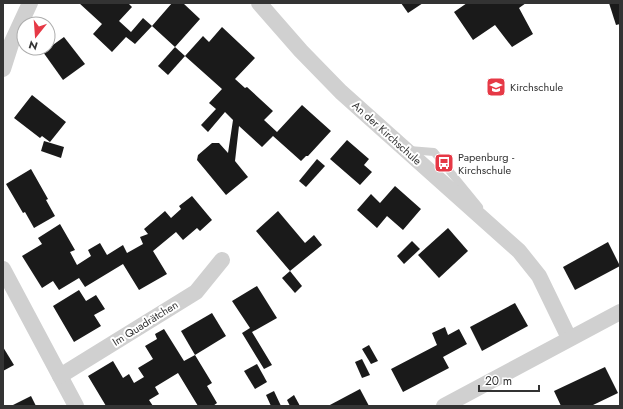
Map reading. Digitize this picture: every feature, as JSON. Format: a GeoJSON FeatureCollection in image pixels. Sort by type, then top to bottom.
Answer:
{"type":"FeatureCollection","features":[{"type":"Feature","properties":{"kind":"street"},"geometry":{"type":"LineString","coordinates":[[3,69],[11,44],[30,3]]}},
{"type":"Feature","properties":{"kind":"street","name":"An der Kirchschule"},"geometry":{"type":"LineString","coordinates":[[259,3],[301,51],[342,92],[519,250],[539,276],[569,338]]}},
{"type":"Feature","properties":{"kind":"street","name":"Im Quadrätchen"},"geometry":{"type":"LineString","coordinates":[[60,376],[196,292],[222,260]]}},
{"type":"Feature","properties":{"kind":"street"},"geometry":{"type":"LineString","coordinates":[[3,269],[76,406]]}},
{"type":"Feature","properties":{"kind":"street"},"geometry":{"type":"LineString","coordinates":[[444,406],[620,312]]}},
{"type":"Feature","properties":{"kind":"building"},"geometry":{"type":"Polygon","coordinates":[[[79,3],[128,3],[132,7],[119,21],[131,32],[143,18],[152,26],[135,44],[126,37],[112,52],[93,34],[102,24],[79,3]]]}},
{"type":"Feature","properties":{"kind":"building"},"geometry":{"type":"Polygon","coordinates":[[[172,3],[183,3],[200,19],[175,47],[152,26],[172,3]]]}},
{"type":"Feature","properties":{"kind":"building"},"geometry":{"type":"Polygon","coordinates":[[[401,3],[423,3],[408,13],[401,3]]]}},
{"type":"Feature","properties":{"kind":"building"},"geometry":{"type":"Polygon","coordinates":[[[467,3],[526,3],[519,8],[533,34],[512,47],[495,25],[473,40],[454,12],[467,3]]]}},
{"type":"Feature","properties":{"kind":"building"},"geometry":{"type":"Polygon","coordinates":[[[609,3],[620,3],[620,24],[616,25],[609,3]]]}},
{"type":"Feature","properties":{"kind":"building"},"geometry":{"type":"Polygon","coordinates":[[[222,27],[255,58],[235,79],[245,88],[247,87],[273,111],[264,120],[277,132],[302,105],[331,131],[308,156],[301,161],[273,136],[262,147],[239,126],[235,161],[248,177],[226,195],[197,160],[198,155],[212,143],[219,143],[228,153],[233,120],[225,112],[208,132],[201,125],[216,109],[209,103],[222,89],[185,56],[203,36],[209,42],[222,27]]]}},
{"type":"Feature","properties":{"kind":"building"},"geometry":{"type":"Polygon","coordinates":[[[64,37],[85,64],[63,80],[46,56],[56,56],[56,43],[64,37]]]}},
{"type":"Feature","properties":{"kind":"building"},"geometry":{"type":"Polygon","coordinates":[[[175,47],[185,56],[168,75],[158,66],[175,47]]]}},
{"type":"Feature","properties":{"kind":"building"},"geometry":{"type":"Polygon","coordinates":[[[32,95],[66,122],[50,142],[42,136],[40,138],[14,118],[32,95]]]}},
{"type":"Feature","properties":{"kind":"building"},"geometry":{"type":"Polygon","coordinates":[[[347,140],[369,159],[364,165],[372,172],[360,185],[330,159],[347,140]]]}},
{"type":"Feature","properties":{"kind":"building"},"geometry":{"type":"Polygon","coordinates":[[[44,141],[64,147],[61,158],[41,151],[44,141]]]}},
{"type":"Feature","properties":{"kind":"building"},"geometry":{"type":"Polygon","coordinates":[[[317,159],[325,166],[306,187],[299,181],[317,159]]]}},
{"type":"Feature","properties":{"kind":"building"},"geometry":{"type":"Polygon","coordinates":[[[31,169],[48,199],[46,200],[55,216],[34,228],[25,212],[23,213],[6,184],[31,169]]]}},
{"type":"Feature","properties":{"kind":"building"},"geometry":{"type":"Polygon","coordinates":[[[395,186],[421,209],[403,230],[387,216],[377,228],[357,210],[371,194],[380,203],[395,186]]]}},
{"type":"Feature","properties":{"kind":"building"},"geometry":{"type":"Polygon","coordinates":[[[192,196],[212,220],[200,231],[197,228],[183,240],[176,232],[153,251],[167,274],[139,290],[123,264],[85,287],[79,278],[59,290],[53,281],[42,288],[22,256],[42,244],[38,238],[60,224],[75,250],[70,252],[77,265],[91,256],[88,250],[100,243],[107,255],[123,245],[127,253],[143,244],[140,237],[148,234],[144,229],[165,211],[171,218],[181,209],[179,206],[192,196]]]}},
{"type":"Feature","properties":{"kind":"building"},"geometry":{"type":"Polygon","coordinates":[[[278,211],[305,243],[314,235],[322,245],[290,271],[256,231],[278,211]]]}},
{"type":"Feature","properties":{"kind":"building"},"geometry":{"type":"Polygon","coordinates":[[[448,228],[468,251],[439,278],[418,255],[448,228]]]}},
{"type":"Feature","properties":{"kind":"building"},"geometry":{"type":"Polygon","coordinates":[[[412,241],[420,249],[404,264],[397,256],[412,241]]]}},
{"type":"Feature","properties":{"kind":"building"},"geometry":{"type":"Polygon","coordinates":[[[608,242],[620,266],[575,290],[563,267],[608,242]]]}},
{"type":"Feature","properties":{"kind":"building"},"geometry":{"type":"Polygon","coordinates":[[[290,271],[302,286],[295,293],[282,278],[290,271]]]}},
{"type":"Feature","properties":{"kind":"building"},"geometry":{"type":"Polygon","coordinates":[[[257,286],[277,318],[252,332],[272,365],[264,369],[242,333],[250,328],[232,301],[257,286]]]}},
{"type":"Feature","properties":{"kind":"building"},"geometry":{"type":"Polygon","coordinates":[[[79,290],[86,301],[96,295],[105,309],[94,315],[101,326],[74,342],[53,306],[79,290]]]}},
{"type":"Feature","properties":{"kind":"building"},"geometry":{"type":"Polygon","coordinates":[[[515,303],[528,326],[482,351],[470,327],[515,303]]]}},
{"type":"Feature","properties":{"kind":"building"},"geometry":{"type":"Polygon","coordinates":[[[212,313],[226,336],[195,355],[181,331],[212,313]]]}},
{"type":"Feature","properties":{"kind":"building"},"geometry":{"type":"Polygon","coordinates":[[[445,327],[448,335],[459,329],[467,344],[443,357],[449,368],[403,392],[391,369],[437,345],[432,333],[445,327]]]}},
{"type":"Feature","properties":{"kind":"building"},"geometry":{"type":"Polygon","coordinates":[[[164,329],[184,361],[195,355],[212,383],[207,386],[217,403],[213,406],[198,406],[178,373],[155,387],[159,394],[149,400],[153,406],[106,406],[88,376],[113,361],[123,378],[129,374],[134,383],[144,377],[138,368],[153,359],[145,346],[157,339],[155,334],[164,329]]]}},
{"type":"Feature","properties":{"kind":"building"},"geometry":{"type":"Polygon","coordinates":[[[369,345],[378,361],[371,364],[362,349],[369,345]]]}},
{"type":"Feature","properties":{"kind":"building"},"geometry":{"type":"Polygon","coordinates":[[[3,347],[14,365],[3,371],[3,347]]]}},
{"type":"Feature","properties":{"kind":"building"},"geometry":{"type":"Polygon","coordinates":[[[362,359],[370,375],[362,378],[355,362],[362,359]]]}},
{"type":"Feature","properties":{"kind":"building"},"geometry":{"type":"Polygon","coordinates":[[[257,364],[267,382],[255,389],[244,371],[257,364]]]}},
{"type":"Feature","properties":{"kind":"building"},"geometry":{"type":"Polygon","coordinates":[[[605,367],[618,393],[591,406],[561,406],[554,391],[605,367]]]}},
{"type":"Feature","properties":{"kind":"building"},"geometry":{"type":"Polygon","coordinates":[[[360,389],[369,406],[328,406],[360,389]]]}},
{"type":"Feature","properties":{"kind":"building"},"geometry":{"type":"Polygon","coordinates":[[[274,391],[281,406],[271,406],[266,395],[274,391]]]}},
{"type":"Feature","properties":{"kind":"building"},"geometry":{"type":"Polygon","coordinates":[[[294,395],[300,406],[290,406],[287,400],[294,395]]]}},
{"type":"Feature","properties":{"kind":"building"},"geometry":{"type":"Polygon","coordinates":[[[31,396],[36,406],[11,406],[31,396]]]}},
{"type":"Feature","properties":{"kind":"place","name":"Kirchschule"},"geometry":{"type":"Point","coordinates":[496,87]}},
{"type":"Feature","properties":{"kind":"place","name":"Papenburg - Kirchschule"},"geometry":{"type":"Point","coordinates":[444,163]}}]}
